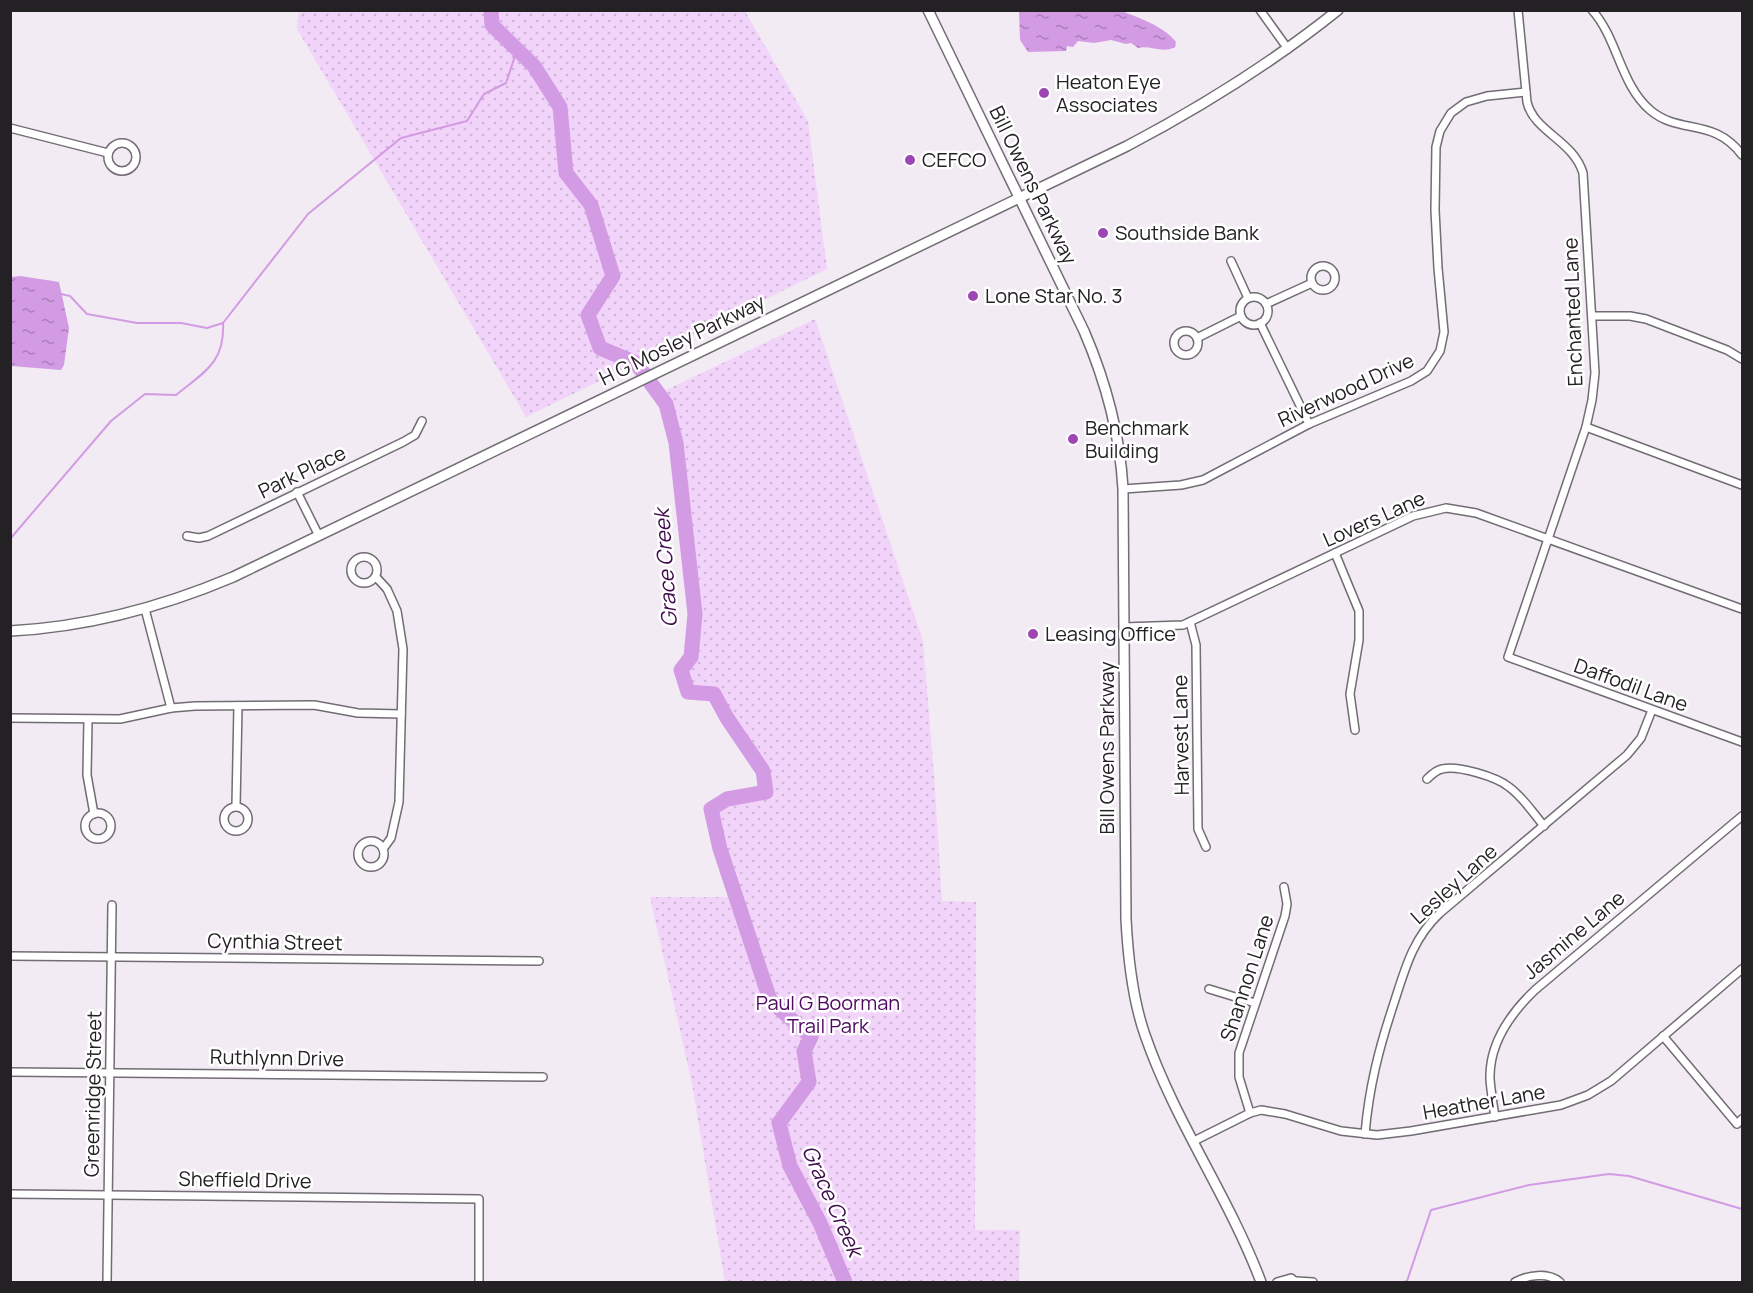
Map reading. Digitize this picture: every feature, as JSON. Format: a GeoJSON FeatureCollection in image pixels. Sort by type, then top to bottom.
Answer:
{"type":"FeatureCollection","features":[{"type":"Feature","properties":{"kind":"main road","name":"Bill Owens Parkway"},"geometry":{"type":"LineString","coordinates":[[928,10],[1084,331],[1099,370],[1116,432],[1123,489],[1126,919],[1129,963],[1145,1036],[1166,1086],[1238,1226],[1261,1282]]}},
{"type":"Feature","properties":{"kind":"main road","name":"H G Mosley Parkway"},"geometry":{"type":"LineString","coordinates":[[10,631],[90,621],[145,609],[222,582],[1127,146],[1173,122],[1238,83],[1288,49],[1338,10]]}},
{"type":"Feature","properties":{"kind":"street"},"geometry":{"type":"LineString","coordinates":[[1260,10],[1288,49]]}},
{"type":"Feature","properties":{"kind":"street","name":"Enchanted Lane"},"geometry":{"type":"LineString","coordinates":[[1508,657],[1586,427],[1594,381],[1583,173],[1572,152],[1532,115],[1528,106],[1518,10]]}},
{"type":"Feature","properties":{"kind":"street"},"geometry":{"type":"LineString","coordinates":[[1592,10],[1603,25],[1636,93],[1649,109],[1666,119],[1721,135],[1734,144],[1743,155]]}},
{"type":"Feature","properties":{"kind":"street","name":"Riverwood Drive"},"geometry":{"type":"LineString","coordinates":[[1123,489],[1168,487],[1197,482],[1215,475],[1309,424],[1423,374],[1433,364],[1440,351],[1444,332],[1435,210],[1436,147],[1440,131],[1451,113],[1466,102],[1487,96],[1526,92]]}},
{"type":"Feature","properties":{"kind":"street"},"geometry":{"type":"LineString","coordinates":[[10,128],[108,153]]}},
{"type":"Feature","properties":{"kind":"street"},"geometry":{"type":"LineString","coordinates":[[124,143],[134,149],[136,160],[131,168],[120,171],[110,165],[108,153],[113,146],[124,143]]}},
{"type":"Feature","properties":{"kind":"street"},"geometry":{"type":"LineString","coordinates":[[1231,261],[1248,298]]}},
{"type":"Feature","properties":{"kind":"street"},"geometry":{"type":"LineString","coordinates":[[1266,304],[1312,283]]}},
{"type":"Feature","properties":{"kind":"street"},"geometry":{"type":"LineString","coordinates":[[1257,297],[1266,304],[1266,317],[1260,323],[1247,323],[1240,308],[1248,298],[1257,297]]}},
{"type":"Feature","properties":{"kind":"street"},"geometry":{"type":"LineString","coordinates":[[1592,316],[1622,315],[1646,319],[1727,350],[1743,359]]}},
{"type":"Feature","properties":{"kind":"street"},"geometry":{"type":"LineString","coordinates":[[1197,338],[1242,316]]}},
{"type":"Feature","properties":{"kind":"street"},"geometry":{"type":"LineString","coordinates":[[1260,323],[1309,424]]}},
{"type":"Feature","properties":{"kind":"street","name":"Park Place"},"geometry":{"type":"LineString","coordinates":[[187,536],[204,537],[408,439],[417,432],[422,421]]}},
{"type":"Feature","properties":{"kind":"street"},"geometry":{"type":"LineString","coordinates":[[1586,427],[1743,485]]}},
{"type":"Feature","properties":{"kind":"street"},"geometry":{"type":"LineString","coordinates":[[297,492],[319,536]]}},
{"type":"Feature","properties":{"kind":"street","name":"Lovers Lane"},"geometry":{"type":"LineString","coordinates":[[1124,627],[1175,626],[1190,622],[1413,516],[1446,508],[1476,513],[1743,609]]}},
{"type":"Feature","properties":{"kind":"street"},"geometry":{"type":"LineString","coordinates":[[1335,553],[1359,611],[1359,640],[1350,694],[1355,730]]}},
{"type":"Feature","properties":{"kind":"street"},"geometry":{"type":"LineString","coordinates":[[376,577],[387,589],[400,623],[403,649],[398,809],[391,838],[383,849]]}},
{"type":"Feature","properties":{"kind":"street"},"geometry":{"type":"LineString","coordinates":[[145,609],[171,708]]}},
{"type":"Feature","properties":{"kind":"street","name":"Harvest Lane"},"geometry":{"type":"LineString","coordinates":[[1190,622],[1196,645],[1198,829],[1206,847]]}},
{"type":"Feature","properties":{"kind":"street","name":"Daffodil Lane"},"geometry":{"type":"LineString","coordinates":[[1508,657],[1743,742]]}},
{"type":"Feature","properties":{"kind":"street"},"geometry":{"type":"LineString","coordinates":[[10,718],[120,719],[187,706],[320,706],[358,713],[401,714]]}},
{"type":"Feature","properties":{"kind":"street"},"geometry":{"type":"LineString","coordinates":[[236,806],[238,706]]}},
{"type":"Feature","properties":{"kind":"street","name":"Lesley Lane"},"geometry":{"type":"LineString","coordinates":[[1365,1134],[1370,1090],[1378,1052],[1407,962],[1428,924],[1632,750],[1644,732],[1652,710]]}},
{"type":"Feature","properties":{"kind":"street"},"geometry":{"type":"LineString","coordinates":[[88,720],[87,775],[94,814]]}},
{"type":"Feature","properties":{"kind":"street"},"geometry":{"type":"LineString","coordinates":[[1426,779],[1448,768],[1496,780],[1515,792],[1544,826]]}},
{"type":"Feature","properties":{"kind":"street","name":"Jasmine Lane"},"geometry":{"type":"LineString","coordinates":[[1495,1116],[1490,1081],[1492,1064],[1496,1047],[1512,1014],[1535,990],[1743,816]]}},
{"type":"Feature","properties":{"kind":"street","name":"Shannon Lane"},"geometry":{"type":"LineString","coordinates":[[1250,1113],[1241,1085],[1238,1059],[1285,916],[1287,904],[1284,887]]}},
{"type":"Feature","properties":{"kind":"street","name":"Greenridge Street"},"geometry":{"type":"LineString","coordinates":[[107,1282],[112,905]]}},
{"type":"Feature","properties":{"kind":"street","name":"Cynthia Street"},"geometry":{"type":"LineString","coordinates":[[10,956],[539,961]]}},
{"type":"Feature","properties":{"kind":"street","name":"Heather Lane"},"geometry":{"type":"LineString","coordinates":[[1194,1141],[1250,1113],[1261,1110],[1274,1111],[1341,1131],[1365,1134],[1411,1131],[1561,1105],[1588,1095],[1611,1081],[1743,969]]}},
{"type":"Feature","properties":{"kind":"street"},"geometry":{"type":"LineString","coordinates":[[1209,989],[1255,1003]]}},
{"type":"Feature","properties":{"kind":"street"},"geometry":{"type":"LineString","coordinates":[[1663,1036],[1737,1124],[1743,1119]]}},
{"type":"Feature","properties":{"kind":"street","name":"Ruthlynn Drive"},"geometry":{"type":"LineString","coordinates":[[10,1072],[543,1077]]}},
{"type":"Feature","properties":{"kind":"street","name":"Sheffield Drive"},"geometry":{"type":"LineString","coordinates":[[10,1194],[479,1199],[479,1282]]}},
{"type":"Feature","properties":{"kind":"street"},"geometry":{"type":"LineString","coordinates":[[1515,1282],[1534,1276],[1553,1277],[1560,1282]]}},
{"type":"Feature","properties":{"kind":"street"},"geometry":{"type":"LineString","coordinates":[[1277,1282],[1291,1278],[1296,1282],[1313,1282]]}},
{"type":"Feature","properties":{"kind":"green space"},"geometry":{"type":"Polygon","coordinates":[[[299,11],[745,11],[808,121],[827,269],[526,417],[297,29],[299,11]]]}},
{"type":"Feature","properties":{"kind":"green space","name":"Paul G Boorman Trail Park"},"geometry":{"type":"Polygon","coordinates":[[[815,319],[923,641],[942,901],[976,902],[975,1230],[1020,1230],[1019,1282],[725,1282],[692,1084],[650,897],[736,897],[720,849],[711,809],[727,799],[766,791],[763,771],[727,718],[714,694],[688,692],[681,670],[691,657],[695,614],[676,443],[666,405],[658,394],[815,319]]]}},
{"type":"Feature","properties":{"kind":"water"},"geometry":{"type":"Polygon","coordinates":[[[1119,10],[1165,31],[1176,42],[1175,47],[1161,50],[1138,48],[1131,43],[1111,40],[1094,43],[1078,41],[1073,47],[1067,46],[1066,51],[1028,52],[1020,40],[1019,11],[1119,10]]]}},
{"type":"Feature","properties":{"kind":"water"},"geometry":{"type":"Polygon","coordinates":[[[20,276],[59,282],[69,328],[64,365],[61,370],[11,366],[11,277],[20,276]]]}},
{"type":"Feature","properties":{"kind":"waterway","name":"Grace Creek"},"geometry":{"type":"LineString","coordinates":[[491,10],[492,25],[534,66],[560,107],[566,173],[591,205],[613,276],[588,315],[600,348],[636,363],[666,404],[676,443],[695,614],[691,657],[681,670],[688,692],[714,694],[727,718],[763,771],[766,792],[727,799],[711,809],[720,849],[770,1000],[811,1037],[804,1051],[809,1082],[779,1123],[790,1166],[820,1223],[845,1282]]}},
{"type":"Feature","properties":{"kind":"waterway"},"geometry":{"type":"LineString","coordinates":[[10,539],[111,421],[145,394],[176,395],[204,373],[220,348],[223,323],[308,214],[401,138],[467,121],[484,94],[506,83],[517,50]]}},
{"type":"Feature","properties":{"kind":"waterway"},"geometry":{"type":"LineString","coordinates":[[61,294],[70,296],[87,314],[137,323],[181,323],[207,328],[223,323]]}},
{"type":"Feature","properties":{"kind":"waterway"},"geometry":{"type":"LineString","coordinates":[[1404,1282],[1407,1281],[1431,1210],[1529,1185],[1609,1174],[1629,1176],[1742,1209]]}},
{"type":"Feature","properties":{"kind":"place","name":"Heaton Eye Associates"},"geometry":{"type":"Point","coordinates":[1044,93]}},
{"type":"Feature","properties":{"kind":"place","name":"CEFCO"},"geometry":{"type":"Point","coordinates":[910,160]}},
{"type":"Feature","properties":{"kind":"place","name":"Southside Bank"},"geometry":{"type":"Point","coordinates":[1103,233]}},
{"type":"Feature","properties":{"kind":"place","name":"Lone Star No. 3"},"geometry":{"type":"Point","coordinates":[973,296]}},
{"type":"Feature","properties":{"kind":"place","name":"Benchmark Building"},"geometry":{"type":"Point","coordinates":[1073,439]}},
{"type":"Feature","properties":{"kind":"place","name":"Leasing Office"},"geometry":{"type":"Point","coordinates":[1033,634]}}]}
